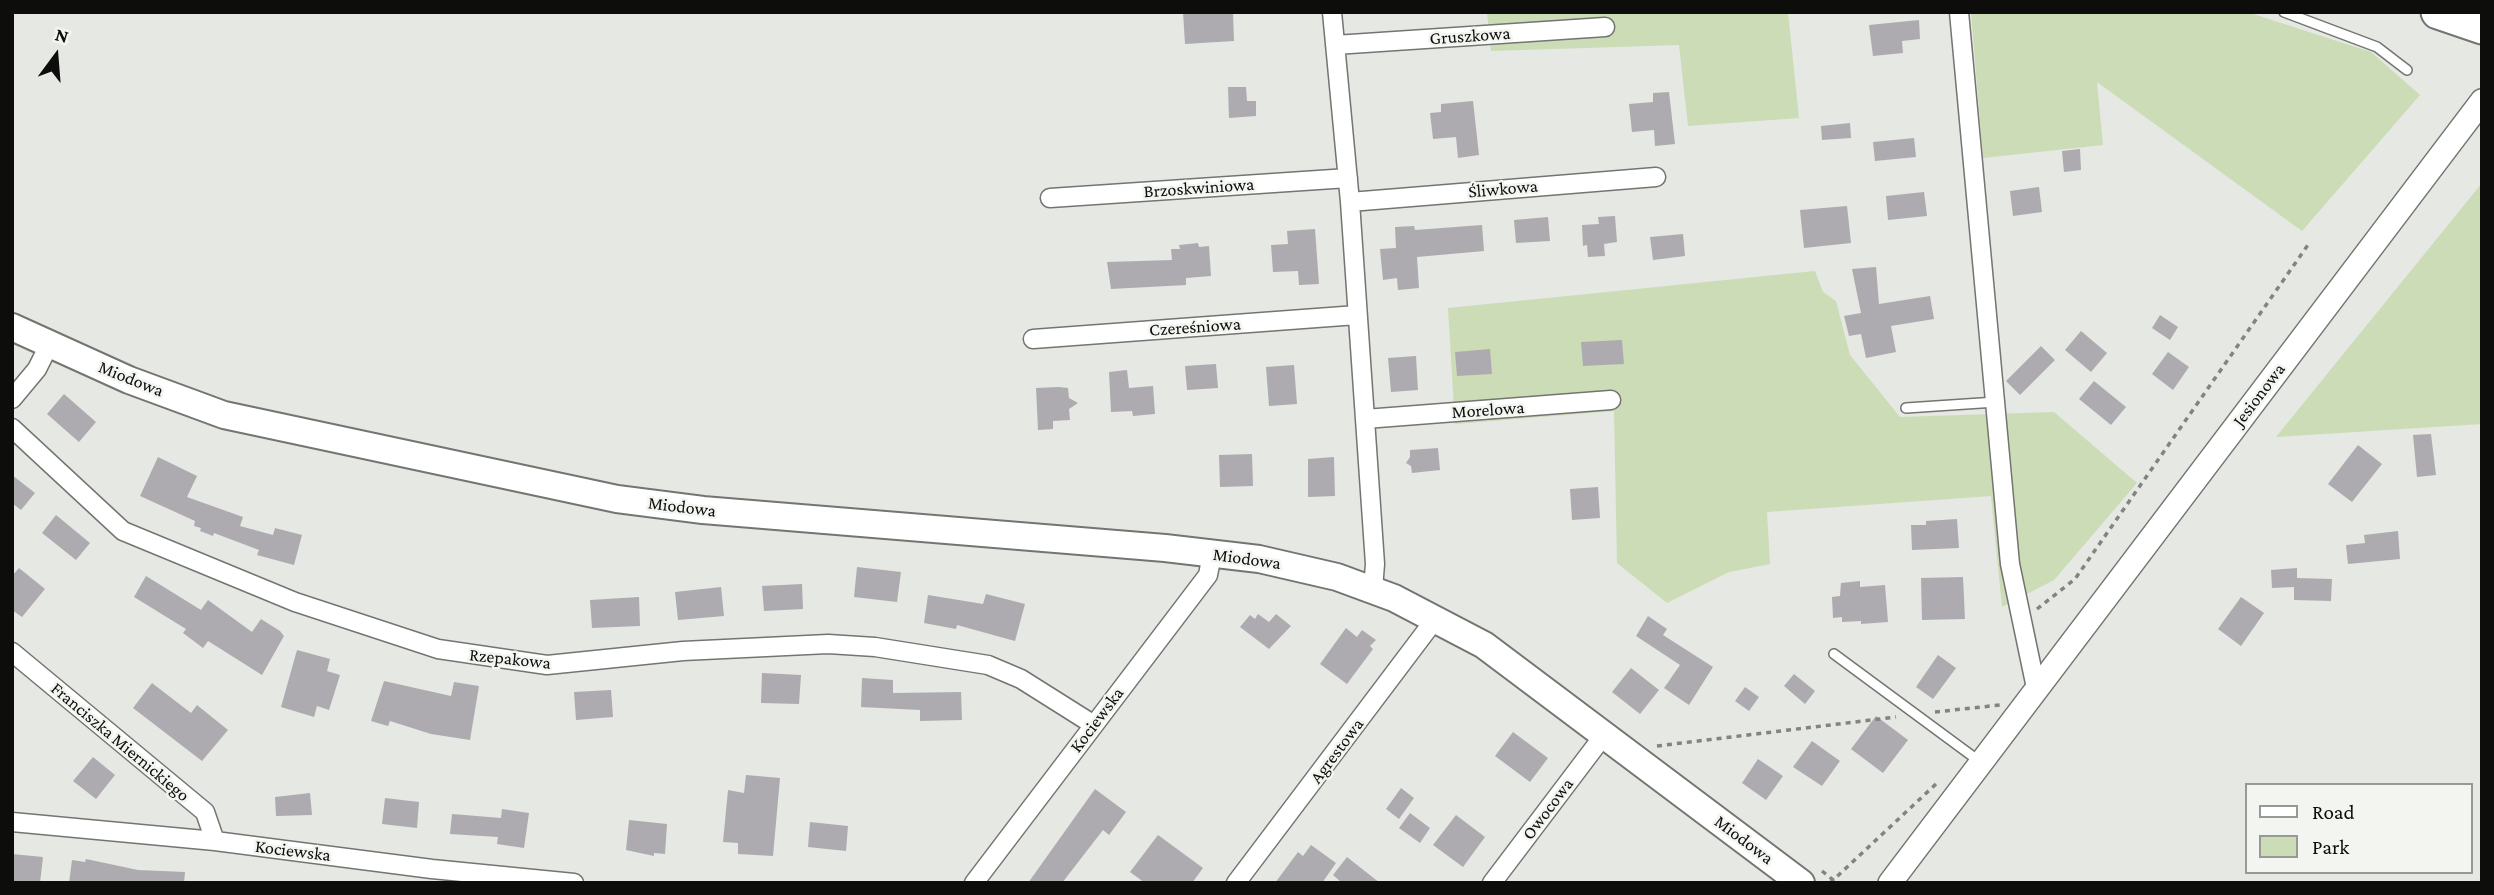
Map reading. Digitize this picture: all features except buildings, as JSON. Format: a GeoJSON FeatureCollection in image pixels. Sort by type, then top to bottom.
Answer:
{"type":"FeatureCollection","features":[{"type":"Feature","properties":{"kind":"highway"},"geometry":{"type":"LineString","coordinates":[[2438,12],[2482,27]]}},
{"type":"Feature","properties":{"kind":"main road","name":"Miodowa"},"geometry":{"type":"LineString","coordinates":[[12,327],[129,380],[224,415],[617,499],[703,510],[1212,554],[1303,568],[1373,589],[1436,618],[1483,645],[1801,883]]}},
{"type":"Feature","properties":{"kind":"street"},"geometry":{"type":"LineString","coordinates":[[1332,12],[1350,202],[1375,564],[1373,589]]}},
{"type":"Feature","properties":{"kind":"street"},"geometry":{"type":"LineString","coordinates":[[1959,12],[2010,564],[2021,618],[2031,695]]}},
{"type":"Feature","properties":{"kind":"street","name":"Gruszkowa"},"geometry":{"type":"LineString","coordinates":[[1335,45],[1605,27]]}},
{"type":"Feature","properties":{"kind":"street","name":"Jesionowa"},"geometry":{"type":"LineString","coordinates":[[1890,883],[2482,102]]}},
{"type":"Feature","properties":{"kind":"street","name":"Śliwkowa"},"geometry":{"type":"LineString","coordinates":[[1350,202],[1656,177]]}},
{"type":"Feature","properties":{"kind":"street","name":"Brzoskwiniowa"},"geometry":{"type":"LineString","coordinates":[[1050,198],[1348,178]]}},
{"type":"Feature","properties":{"kind":"street","name":"Czereśniowa"},"geometry":{"type":"LineString","coordinates":[[1033,339],[1357,315]]}},
{"type":"Feature","properties":{"kind":"street"},"geometry":{"type":"LineString","coordinates":[[12,399],[37,369],[48,345]]}},
{"type":"Feature","properties":{"kind":"street","name":"Morelowa"},"geometry":{"type":"LineString","coordinates":[[1365,419],[1611,400]]}},
{"type":"Feature","properties":{"kind":"street","name":"Rzepakowa"},"geometry":{"type":"LineString","coordinates":[[12,428],[123,531],[295,601],[438,649],[547,665],[683,651],[828,644],[875,647],[988,665],[1021,678],[1094,725]]}},
{"type":"Feature","properties":{"kind":"street","name":"Kociewska"},"geometry":{"type":"LineString","coordinates":[[974,883],[1208,575],[1212,554]]}},
{"type":"Feature","properties":{"kind":"street","name":"Agrestowa"},"geometry":{"type":"LineString","coordinates":[[1236,883],[1436,618]]}},
{"type":"Feature","properties":{"kind":"street","name":"Franciszka Miernickiego"},"geometry":{"type":"LineString","coordinates":[[12,652],[205,812],[215,841]]}},
{"type":"Feature","properties":{"kind":"street","name":"Owocowa"},"geometry":{"type":"LineString","coordinates":[[1492,883],[1604,735]]}},
{"type":"Feature","properties":{"kind":"street","name":"Kociewska"},"geometry":{"type":"LineString","coordinates":[[12,822],[215,841],[431,876],[574,883]]}},
{"type":"Feature","properties":{"kind":"lane"},"geometry":{"type":"LineString","coordinates":[[2284,12],[2377,47],[2407,70]]}},
{"type":"Feature","properties":{"kind":"lane"},"geometry":{"type":"LineString","coordinates":[[1906,408],[1996,402]]}},
{"type":"Feature","properties":{"kind":"lane"},"geometry":{"type":"LineString","coordinates":[[1834,654],[1980,762]]}},
{"type":"Feature","properties":{"kind":"path"},"geometry":{"type":"LineString","coordinates":[[2021,618],[2042,606],[2075,579],[2310,242]]}},
{"type":"Feature","properties":{"kind":"path"},"geometry":{"type":"LineString","coordinates":[[1931,713],[2031,695]]}},
{"type":"Feature","properties":{"kind":"path"},"geometry":{"type":"LineString","coordinates":[[1645,747],[1903,716]]}},
{"type":"Feature","properties":{"kind":"path"},"geometry":{"type":"LineString","coordinates":[[1829,881],[1938,783]]}},
{"type":"Feature","properties":{"kind":"green space"},"geometry":{"type":"Polygon","coordinates":[[[1487,12],[1788,12],[1799,118],[1688,126],[1679,45],[1491,51],[1487,12]]]}},
{"type":"Feature","properties":{"kind":"green space"},"geometry":{"type":"Polygon","coordinates":[[[1971,12],[2247,12],[2371,52],[2420,95],[2302,231],[2097,82],[2103,145],[1983,158],[1971,12]]]}},
{"type":"Feature","properties":{"kind":"green space"},"geometry":{"type":"Polygon","coordinates":[[[2482,183],[2482,424],[2276,437],[2482,183]]]}},
{"type":"Feature","properties":{"kind":"green space"},"geometry":{"type":"Polygon","coordinates":[[[1815,271],[1823,292],[1836,301],[1850,355],[1900,417],[2054,412],[2137,483],[2054,580],[2002,607],[1991,496],[1767,512],[1770,564],[1729,572],[1667,603],[1617,563],[1614,411],[1455,424],[1448,308],[1815,271]]]}}]}
